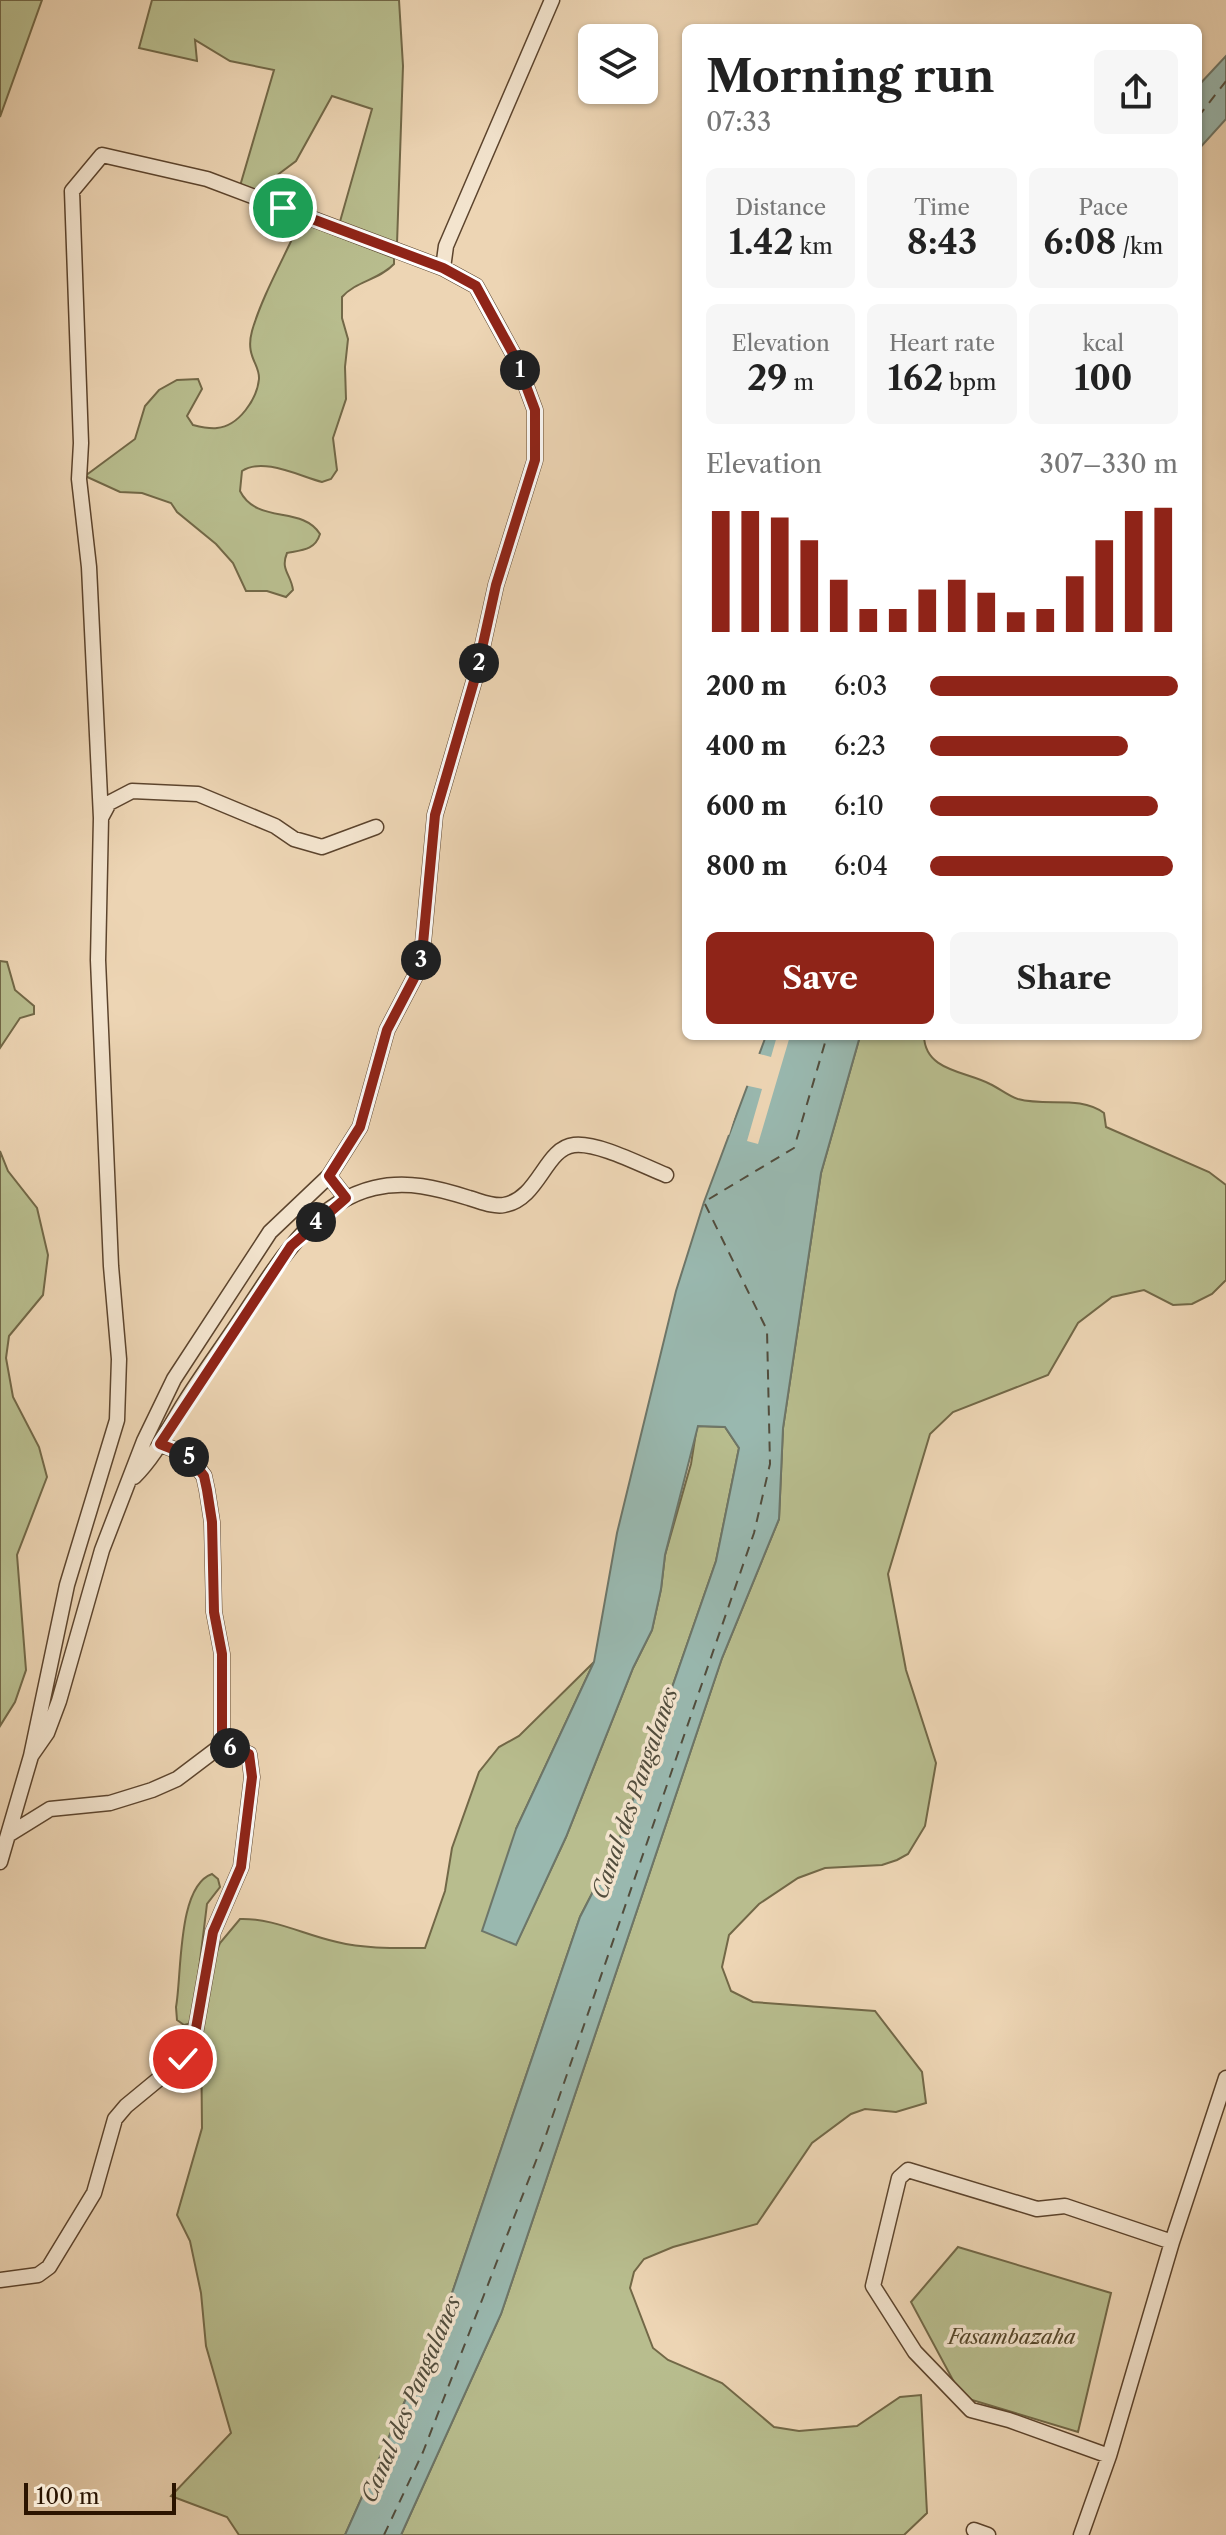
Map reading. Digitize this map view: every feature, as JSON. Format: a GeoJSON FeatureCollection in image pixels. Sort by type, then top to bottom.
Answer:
{"type":"FeatureCollection","features":[{"type":"Feature","properties":{"kind":"street"},"geometry":{"type":"LineString","coordinates":[[443,268],[446,246],[552,0]]}},
{"type":"Feature","properties":{"kind":"street"},"geometry":{"type":"LineString","coordinates":[[0,1862],[31,1756],[67,1585],[117,1420],[119,1359],[111,1266],[98,960],[101,818],[89,567],[79,479],[81,443],[72,191],[102,155],[207,179],[443,268],[476,286],[516,359],[535,410],[535,460],[496,585],[477,671],[435,815],[421,965],[387,1030],[360,1127],[329,1176],[270,1232],[182,1366],[144,1441],[102,1550],[59,1701],[47,1733],[31,1756]]}},
{"type":"Feature","properties":{"kind":"street"},"geometry":{"type":"LineString","coordinates":[[101,818],[109,803],[132,791],[198,794],[275,826],[294,839],[322,847],[376,827]]}},
{"type":"Feature","properties":{"kind":"street"},"geometry":{"type":"LineString","coordinates":[[131,1480],[153,1458],[291,1246],[346,1198],[373,1188],[404,1184],[438,1188],[498,1206],[514,1203],[526,1195],[562,1148],[576,1144],[666,1175]]}},
{"type":"Feature","properties":{"kind":"street"},"geometry":{"type":"LineString","coordinates":[[329,1176],[346,1198]]}},
{"type":"Feature","properties":{"kind":"street"},"geometry":{"type":"LineString","coordinates":[[160,1444],[188,1455],[204,1476],[207,1490],[212,1522],[214,1612],[222,1654],[222,1745]]}},
{"type":"Feature","properties":{"kind":"street"},"geometry":{"type":"LineString","coordinates":[[8,1835],[50,1809],[110,1803],[152,1790],[177,1779],[222,1745]]}},
{"type":"Feature","properties":{"kind":"street"},"geometry":{"type":"LineString","coordinates":[[0,2280],[38,2275],[49,2267],[94,2193],[115,2119],[126,2106],[183,2059],[195,2034],[213,1932],[241,1867],[252,1777],[249,1754],[222,1745]]}},
{"type":"Feature","properties":{"kind":"street"},"geometry":{"type":"LineString","coordinates":[[1081,2535],[1109,2456],[1172,2242],[1226,2078]]}},
{"type":"Feature","properties":{"kind":"street"},"geometry":{"type":"LineString","coordinates":[[1109,2456],[1009,2420],[971,2410],[915,2352],[873,2286],[899,2178],[908,2170],[1037,2209],[1065,2206],[1172,2242]]}},
{"type":"Feature","properties":{"kind":"green space"},"geometry":{"type":"Polygon","coordinates":[[[0,0],[42,0],[0,117],[0,0]]]}},
{"type":"Feature","properties":{"kind":"green space"},"geometry":{"type":"Polygon","coordinates":[[[152,0],[399,0],[403,66],[397,244],[339,225],[372,109],[332,96],[296,161],[256,191],[240,186],[274,70],[230,61],[195,40],[197,61],[139,48],[152,0]]]}},
{"type":"Feature","properties":{"kind":"green space"},"geometry":{"type":"Polygon","coordinates":[[[300,222],[394,258],[394,264],[342,297],[342,318],[348,339],[346,399],[333,438],[337,470],[331,479],[322,482],[260,466],[242,471],[240,491],[248,501],[268,512],[302,520],[320,534],[312,546],[287,553],[285,568],[293,590],[286,597],[267,591],[246,591],[233,563],[171,503],[142,493],[120,492],[85,476],[135,439],[145,406],[159,390],[177,380],[198,379],[202,389],[187,416],[193,425],[211,428],[225,426],[246,410],[255,395],[259,379],[251,354],[252,331],[300,222]]]}},
{"type":"Feature","properties":{"kind":"green space"},"geometry":{"type":"Polygon","coordinates":[[[0,961],[7,962],[15,990],[34,1006],[34,1014],[20,1018],[0,1048],[0,961]]]}},
{"type":"Feature","properties":{"kind":"green space"},"geometry":{"type":"Polygon","coordinates":[[[859,1040],[925,1040],[931,1056],[948,1068],[1018,1099],[1084,1104],[1094,1108],[1104,1113],[1106,1127],[1209,1172],[1226,1185],[1226,1280],[1212,1294],[1192,1304],[1173,1305],[1144,1290],[1112,1297],[1078,1323],[1048,1375],[953,1412],[930,1434],[888,1574],[906,1670],[936,1763],[925,1826],[908,1854],[897,1860],[882,1865],[825,1868],[798,1878],[759,1904],[729,1935],[722,1967],[731,1991],[753,2002],[875,2011],[922,2072],[926,2103],[896,2112],[865,2109],[851,2114],[812,2143],[757,2224],[673,2247],[644,2259],[634,2272],[630,2288],[653,2348],[668,2360],[722,2383],[774,2427],[799,2431],[857,2426],[900,2397],[921,2395],[927,2513],[904,2535],[401,2535],[501,2314],[722,1658],[779,1519],[783,1428],[821,1173],[859,1040]]]}},
{"type":"Feature","properties":{"kind":"green space"},"geometry":{"type":"Polygon","coordinates":[[[0,1151],[8,1171],[37,1208],[48,1255],[43,1295],[9,1336],[6,1358],[13,1397],[39,1447],[47,1477],[17,1555],[26,1670],[15,1702],[0,1726],[0,1151]]]}},
{"type":"Feature","properties":{"kind":"green space"},"geometry":{"type":"Polygon","coordinates":[[[697,1426],[725,1427],[739,1448],[716,1561],[618,1843],[580,1917],[448,2305],[345,2535],[239,2535],[227,2517],[171,2496],[231,2433],[206,2346],[201,2293],[190,2241],[177,2215],[202,2128],[201,2025],[209,1972],[220,1943],[240,1919],[253,1919],[348,1944],[425,1948],[445,1891],[452,1848],[479,1772],[499,1747],[519,1736],[594,1662],[516,1829],[516,1944],[566,1837],[633,1668],[652,1630],[665,1555],[691,1464],[697,1426]]]}},
{"type":"Feature","properties":{"kind":"green space"},"geometry":{"type":"Polygon","coordinates":[[[212,1874],[218,1879],[220,1887],[207,1904],[193,2018],[192,2023],[184,2025],[177,2020],[176,2007],[183,1933],[192,1895],[201,1882],[212,1874]]]}},
{"type":"Feature","properties":{"kind":"green space","name":"Fasambazaha"},"geometry":{"type":"Polygon","coordinates":[[[958,2247],[1111,2293],[1078,2432],[962,2397],[911,2302],[958,2247]]]}},
{"type":"Feature","properties":{"kind":"water"},"geometry":{"type":"Polygon","coordinates":[[[1226,56],[1226,119],[1202,146],[1202,82],[1226,56]]]}},
{"type":"Feature","properties":{"kind":"water","name":"Canal des Pangalanes"},"geometry":{"type":"Polygon","coordinates":[[[765,1040],[859,1040],[821,1173],[783,1428],[779,1519],[722,1658],[501,2314],[401,2535],[345,2535],[448,2305],[580,1917],[618,1843],[716,1561],[739,1448],[725,1427],[698,1426],[665,1555],[652,1630],[633,1668],[566,1837],[516,1945],[482,1931],[516,1829],[594,1662],[617,1533],[676,1291],[704,1202],[765,1040]]]}},
{"type":"Feature","properties":{"kind":"pier"},"geometry":{"type":"Polygon","coordinates":[[[776,1040],[789,1040],[758,1144],[747,1141],[762,1089],[744,1085],[729,1135],[725,1133],[756,1053],[771,1057],[776,1040]]]}},
{"type":"Feature","properties":{"kind":"ferry route"},"geometry":{"type":"LineString","coordinates":[[1202,112],[1226,81]]}},
{"type":"Feature","properties":{"kind":"ferry route"},"geometry":{"type":"LineString","coordinates":[[384,2535],[423,2452],[546,2135],[754,1533],[770,1464],[767,1330],[704,1202],[794,1148],[826,1040]]}},
{"type":"Feature","properties":{"kind":"route"},"geometry":{"type":"LineString","coordinates":[[183,2059],[195,2034],[213,1932],[241,1867],[252,1777],[249,1754],[222,1745],[222,1654],[214,1612],[212,1522],[204,1476],[188,1455],[160,1444],[291,1246],[346,1198],[329,1176],[360,1127],[387,1030],[421,965],[435,815],[477,671],[496,585],[535,460],[535,410],[516,359],[476,286],[443,268],[283,208]]}}]}
